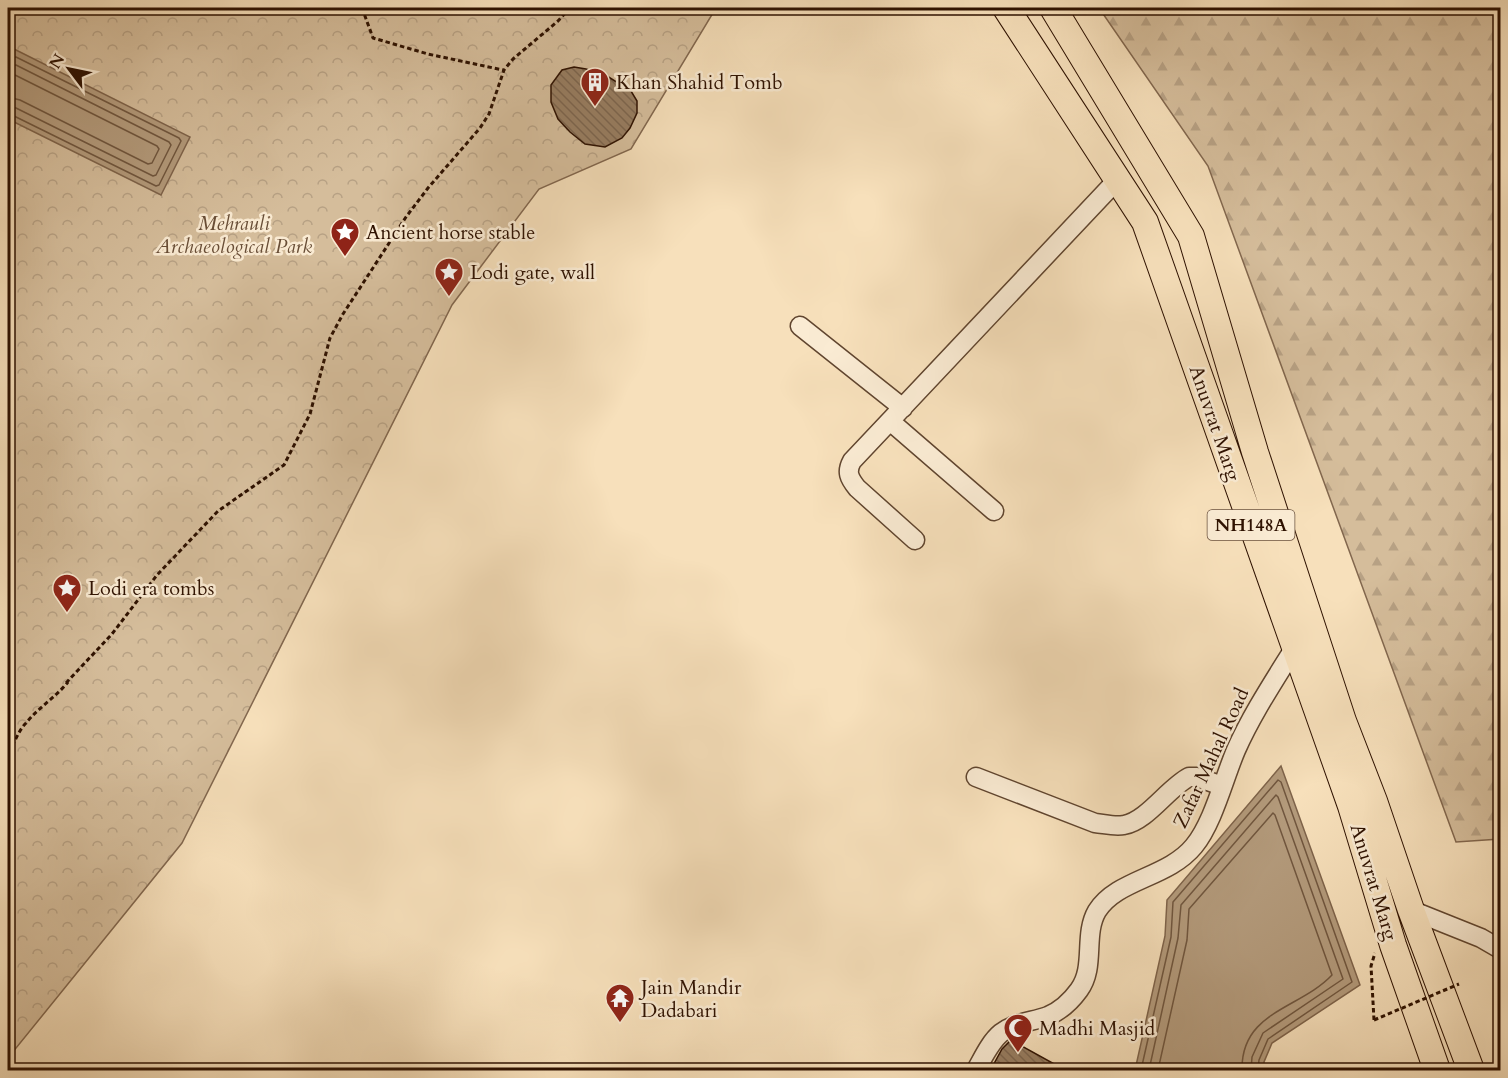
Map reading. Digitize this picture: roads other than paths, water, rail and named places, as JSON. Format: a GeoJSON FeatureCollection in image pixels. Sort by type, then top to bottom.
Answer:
{"type":"FeatureCollection","features":[{"type":"Feature","properties":{"kind":"highway","name":"Anuvrat Marg"},"geometry":{"type":"LineString","coordinates":[[1006,8],[1145,222],[1351,806],[1393,945],[1437,1071]]}},
{"type":"Feature","properties":{"kind":"highway","name":"Anuvrat Marg"},"geometry":{"type":"LineString","coordinates":[[1053,8],[1191,236],[1255,452],[1323,660],[1411,910],[1472,1071]]}},
{"type":"Feature","properties":{"kind":"street"},"geometry":{"type":"LineString","coordinates":[[915,540],[857,488],[849,478],[848,468],[852,461],[1119,179]]}},
{"type":"Feature","properties":{"kind":"street"},"geometry":{"type":"LineString","coordinates":[[800,326],[897,415],[994,512]]}},
{"type":"Feature","properties":{"kind":"street","name":"Zafar Mahal Road"},"geometry":{"type":"LineString","coordinates":[[976,1071],[988,1048],[1000,1033],[1015,1024],[1049,1015],[1066,1005],[1080,988],[1087,973],[1092,924],[1097,911],[1109,897],[1173,865],[1196,844],[1245,730],[1294,647]]}},
{"type":"Feature","properties":{"kind":"street"},"geometry":{"type":"LineString","coordinates":[[976,777],[1095,823],[1115,826],[1136,821],[1189,777],[1197,777],[1222,786]]}},
{"type":"Feature","properties":{"kind":"street"},"geometry":{"type":"LineString","coordinates":[[1411,910],[1481,938],[1500,949]]}},
{"type":"Feature","properties":{"kind":"water"},"geometry":{"type":"Polygon","coordinates":[[[12,48],[190,137],[161,195],[8,119],[8,57],[12,48]]]}},
{"type":"Feature","properties":{"kind":"water"},"geometry":{"type":"Polygon","coordinates":[[[1281,766],[1360,985],[1272,1043],[1264,1062],[1264,1070],[1135,1070],[1165,936],[1167,900],[1281,766]]]}},
{"type":"Feature","properties":{"kind":"place","name":"Khan Shahid Tomb"},"geometry":{"type":"Point","coordinates":[595,108]}},
{"type":"Feature","properties":{"kind":"place","name":"Ancient horse stable"},"geometry":{"type":"Point","coordinates":[345,258]}},
{"type":"Feature","properties":{"kind":"place","name":"Lodi gate, wall"},"geometry":{"type":"Point","coordinates":[449,298]}},
{"type":"Feature","properties":{"kind":"place","name":"Lodi era tombs"},"geometry":{"type":"Point","coordinates":[67,614]}},
{"type":"Feature","properties":{"kind":"place","name":"Jain Mandir Dadabari"},"geometry":{"type":"Point","coordinates":[620,1024]}},
{"type":"Feature","properties":{"kind":"place","name":"Madhi Masjid"},"geometry":{"type":"Point","coordinates":[1018,1054]}},
{"type":"Feature","properties":{"kind":"park label","name":"Mehrauli Archaeological Park"},"geometry":{"type":"Point","coordinates":[234,234]}}]}
